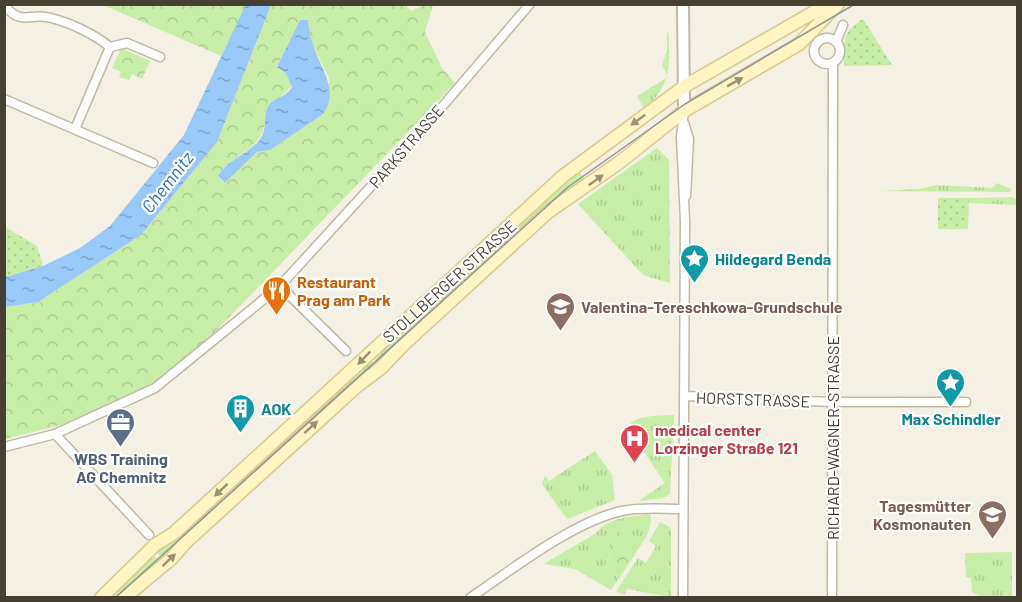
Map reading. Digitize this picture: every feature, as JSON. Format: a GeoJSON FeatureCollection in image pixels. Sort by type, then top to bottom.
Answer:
{"type":"FeatureCollection","features":[{"type":"Feature","properties":{"kind":"main road","name":"STOLLBERGER STRASSE"},"geometry":{"type":"LineString","coordinates":[[124,597],[171,559],[203,526],[356,387],[381,368],[403,345],[548,213],[684,117],[799,44],[838,4]]}},
{"type":"Feature","properties":{"kind":"main road","name":"STOLLBERGER STRASSE"},"geometry":{"type":"LineString","coordinates":[[101,597],[155,545],[174,533],[563,176],[685,86],[826,5]]}},
{"type":"Feature","properties":{"kind":"street","name":"PARKSTRASSE"},"geometry":{"type":"LineString","coordinates":[[4,447],[55,434],[155,388],[280,286],[412,142],[530,4]]}},
{"type":"Feature","properties":{"kind":"street"},"geometry":{"type":"LineString","coordinates":[[683,4],[685,86],[681,147],[685,208],[683,597]]}},
{"type":"Feature","properties":{"kind":"street"},"geometry":{"type":"LineString","coordinates":[[4,5],[13,16],[52,18],[98,38],[110,47],[127,44],[160,57]]}},
{"type":"Feature","properties":{"kind":"street","name":"RICHARD-WAGNER-STRASSE"},"geometry":{"type":"LineString","coordinates":[[832,597],[833,63],[839,56],[836,42],[843,26]]}},
{"type":"Feature","properties":{"kind":"street"},"geometry":{"type":"LineString","coordinates":[[833,63],[820,62],[814,50],[822,40],[828,39],[836,42]]}},
{"type":"Feature","properties":{"kind":"street"},"geometry":{"type":"LineString","coordinates":[[75,129],[110,47]]}},
{"type":"Feature","properties":{"kind":"street"},"geometry":{"type":"LineString","coordinates":[[4,99],[153,163]]}},
{"type":"Feature","properties":{"kind":"street"},"geometry":{"type":"LineString","coordinates":[[280,286],[346,351]]}},
{"type":"Feature","properties":{"kind":"street","name":"HORSTSTRASSE"},"geometry":{"type":"LineString","coordinates":[[684,396],[832,402],[966,402]]}},
{"type":"Feature","properties":{"kind":"street"},"geometry":{"type":"LineString","coordinates":[[55,434],[149,535]]}},
{"type":"Feature","properties":{"kind":"street"},"geometry":{"type":"LineString","coordinates":[[470,597],[537,553],[603,517],[635,509],[682,509]]}},
{"type":"Feature","properties":{"kind":"green space"},"geometry":{"type":"Polygon","coordinates":[[[405,4],[411,11],[424,5],[433,5],[425,32],[442,68],[455,83],[166,383],[102,415],[5,439],[5,307],[38,302],[141,235],[217,142],[271,5],[405,4]],[[300,20],[277,67],[286,73],[292,86],[266,111],[261,135],[256,143],[234,159],[218,177],[225,183],[257,152],[270,150],[322,115],[329,101],[329,78],[300,20]]]}},
{"type":"Feature","properties":{"kind":"green space"},"geometry":{"type":"Polygon","coordinates":[[[103,5],[246,5],[221,56],[103,5]]]}},
{"type":"Feature","properties":{"kind":"green space"},"geometry":{"type":"Polygon","coordinates":[[[863,19],[892,65],[844,66],[847,33],[863,19]]]}},
{"type":"Feature","properties":{"kind":"green space"},"geometry":{"type":"Polygon","coordinates":[[[667,29],[669,59],[667,75],[662,65],[667,51],[667,29]]]}},
{"type":"Feature","properties":{"kind":"green space"},"geometry":{"type":"Polygon","coordinates":[[[121,48],[150,61],[142,79],[132,74],[129,80],[119,77],[121,72],[112,68],[121,48]]]}},
{"type":"Feature","properties":{"kind":"green space"},"geometry":{"type":"Polygon","coordinates":[[[666,78],[662,88],[645,110],[637,96],[666,78]]]}},
{"type":"Feature","properties":{"kind":"green space"},"geometry":{"type":"Polygon","coordinates":[[[657,148],[669,160],[670,283],[643,275],[578,204],[657,148]]]}},
{"type":"Feature","properties":{"kind":"green space"},"geometry":{"type":"Polygon","coordinates":[[[577,168],[586,181],[378,363],[373,357],[577,168]]]}},
{"type":"Feature","properties":{"kind":"green space"},"geometry":{"type":"Polygon","coordinates":[[[997,183],[1011,189],[1010,192],[879,191],[919,189],[936,185],[992,188],[997,183]]]}},
{"type":"Feature","properties":{"kind":"green space"},"geometry":{"type":"Polygon","coordinates":[[[1012,197],[1016,199],[1017,205],[969,203],[969,198],[1012,197]]]}},
{"type":"Feature","properties":{"kind":"green space"},"geometry":{"type":"Polygon","coordinates":[[[938,198],[969,198],[968,229],[938,229],[938,198]]]}},
{"type":"Feature","properties":{"kind":"green space"},"geometry":{"type":"Polygon","coordinates":[[[5,227],[37,246],[43,266],[5,277],[5,227]]]}},
{"type":"Feature","properties":{"kind":"green space"},"geometry":{"type":"Polygon","coordinates":[[[370,358],[375,365],[170,556],[167,554],[162,558],[157,553],[161,549],[159,546],[370,358]]]}},
{"type":"Feature","properties":{"kind":"green space"},"geometry":{"type":"Polygon","coordinates":[[[674,415],[670,494],[663,498],[642,501],[640,500],[665,483],[628,428],[631,423],[641,418],[674,415]]]}},
{"type":"Feature","properties":{"kind":"green space"},"geometry":{"type":"Polygon","coordinates":[[[595,451],[612,475],[615,500],[567,519],[542,484],[545,476],[549,481],[595,451]]]}},
{"type":"Feature","properties":{"kind":"green space"},"geometry":{"type":"Polygon","coordinates":[[[650,514],[651,524],[637,551],[613,540],[611,554],[604,566],[620,577],[611,590],[575,569],[543,564],[595,534],[606,524],[627,517],[650,514]]]}},
{"type":"Feature","properties":{"kind":"green space"},"geometry":{"type":"Polygon","coordinates":[[[660,522],[671,528],[671,597],[627,589],[625,595],[616,591],[638,558],[646,563],[656,546],[649,541],[660,522]]]}},
{"type":"Feature","properties":{"kind":"green space"},"geometry":{"type":"Polygon","coordinates":[[[621,532],[626,545],[637,551],[620,577],[604,566],[611,555],[608,548],[613,540],[612,534],[621,532]]]}},
{"type":"Feature","properties":{"kind":"green space"},"geometry":{"type":"Polygon","coordinates":[[[1012,552],[1012,597],[982,597],[972,592],[971,578],[966,577],[965,553],[1012,552]]]}},
{"type":"Feature","properties":{"kind":"green space"},"geometry":{"type":"Polygon","coordinates":[[[149,556],[151,559],[155,556],[159,561],[156,563],[159,566],[121,597],[105,598],[149,556]]]}},
{"type":"Feature","properties":{"kind":"water","name":"Chemnitz"},"geometry":{"type":"Polygon","coordinates":[[[246,4],[271,5],[217,142],[141,235],[38,302],[5,307],[5,277],[43,266],[80,248],[110,226],[184,135],[246,4]]]}},
{"type":"Feature","properties":{"kind":"water"},"geometry":{"type":"Polygon","coordinates":[[[300,20],[308,20],[313,45],[326,76],[330,91],[327,107],[322,115],[270,150],[257,152],[225,183],[218,176],[226,166],[257,143],[263,133],[267,108],[292,87],[286,73],[277,67],[300,20]]]}},
{"type":"Feature","properties":{"kind":"tram line"},"geometry":{"type":"LineString","coordinates":[[115,598],[568,187],[685,104],[855,4]]}},
{"type":"Feature","properties":{"kind":"place","name":"Hildegard Benda"},"geometry":{"type":"Point","coordinates":[694,284]}},
{"type":"Feature","properties":{"kind":"place","name":"Restaurant Prag am Park"},"geometry":{"type":"Point","coordinates":[276,316]}},
{"type":"Feature","properties":{"kind":"place","name":"Valentina-Tereschkowa-Grundschule"},"geometry":{"type":"Point","coordinates":[560,332]}},
{"type":"Feature","properties":{"kind":"place","name":"Max Schindler"},"geometry":{"type":"Point","coordinates":[951,408]}},
{"type":"Feature","properties":{"kind":"place","name":"AOK"},"geometry":{"type":"Point","coordinates":[240,434]}},
{"type":"Feature","properties":{"kind":"place","name":"WBS Training AG Chemnitz"},"geometry":{"type":"Point","coordinates":[121,448]}},
{"type":"Feature","properties":{"kind":"place","name":"medical center Lorzinger Straße 121"},"geometry":{"type":"Point","coordinates":[634,464]}},
{"type":"Feature","properties":{"kind":"place","name":"Tagesmütter Kosmonauten"},"geometry":{"type":"Point","coordinates":[992,540]}}]}
